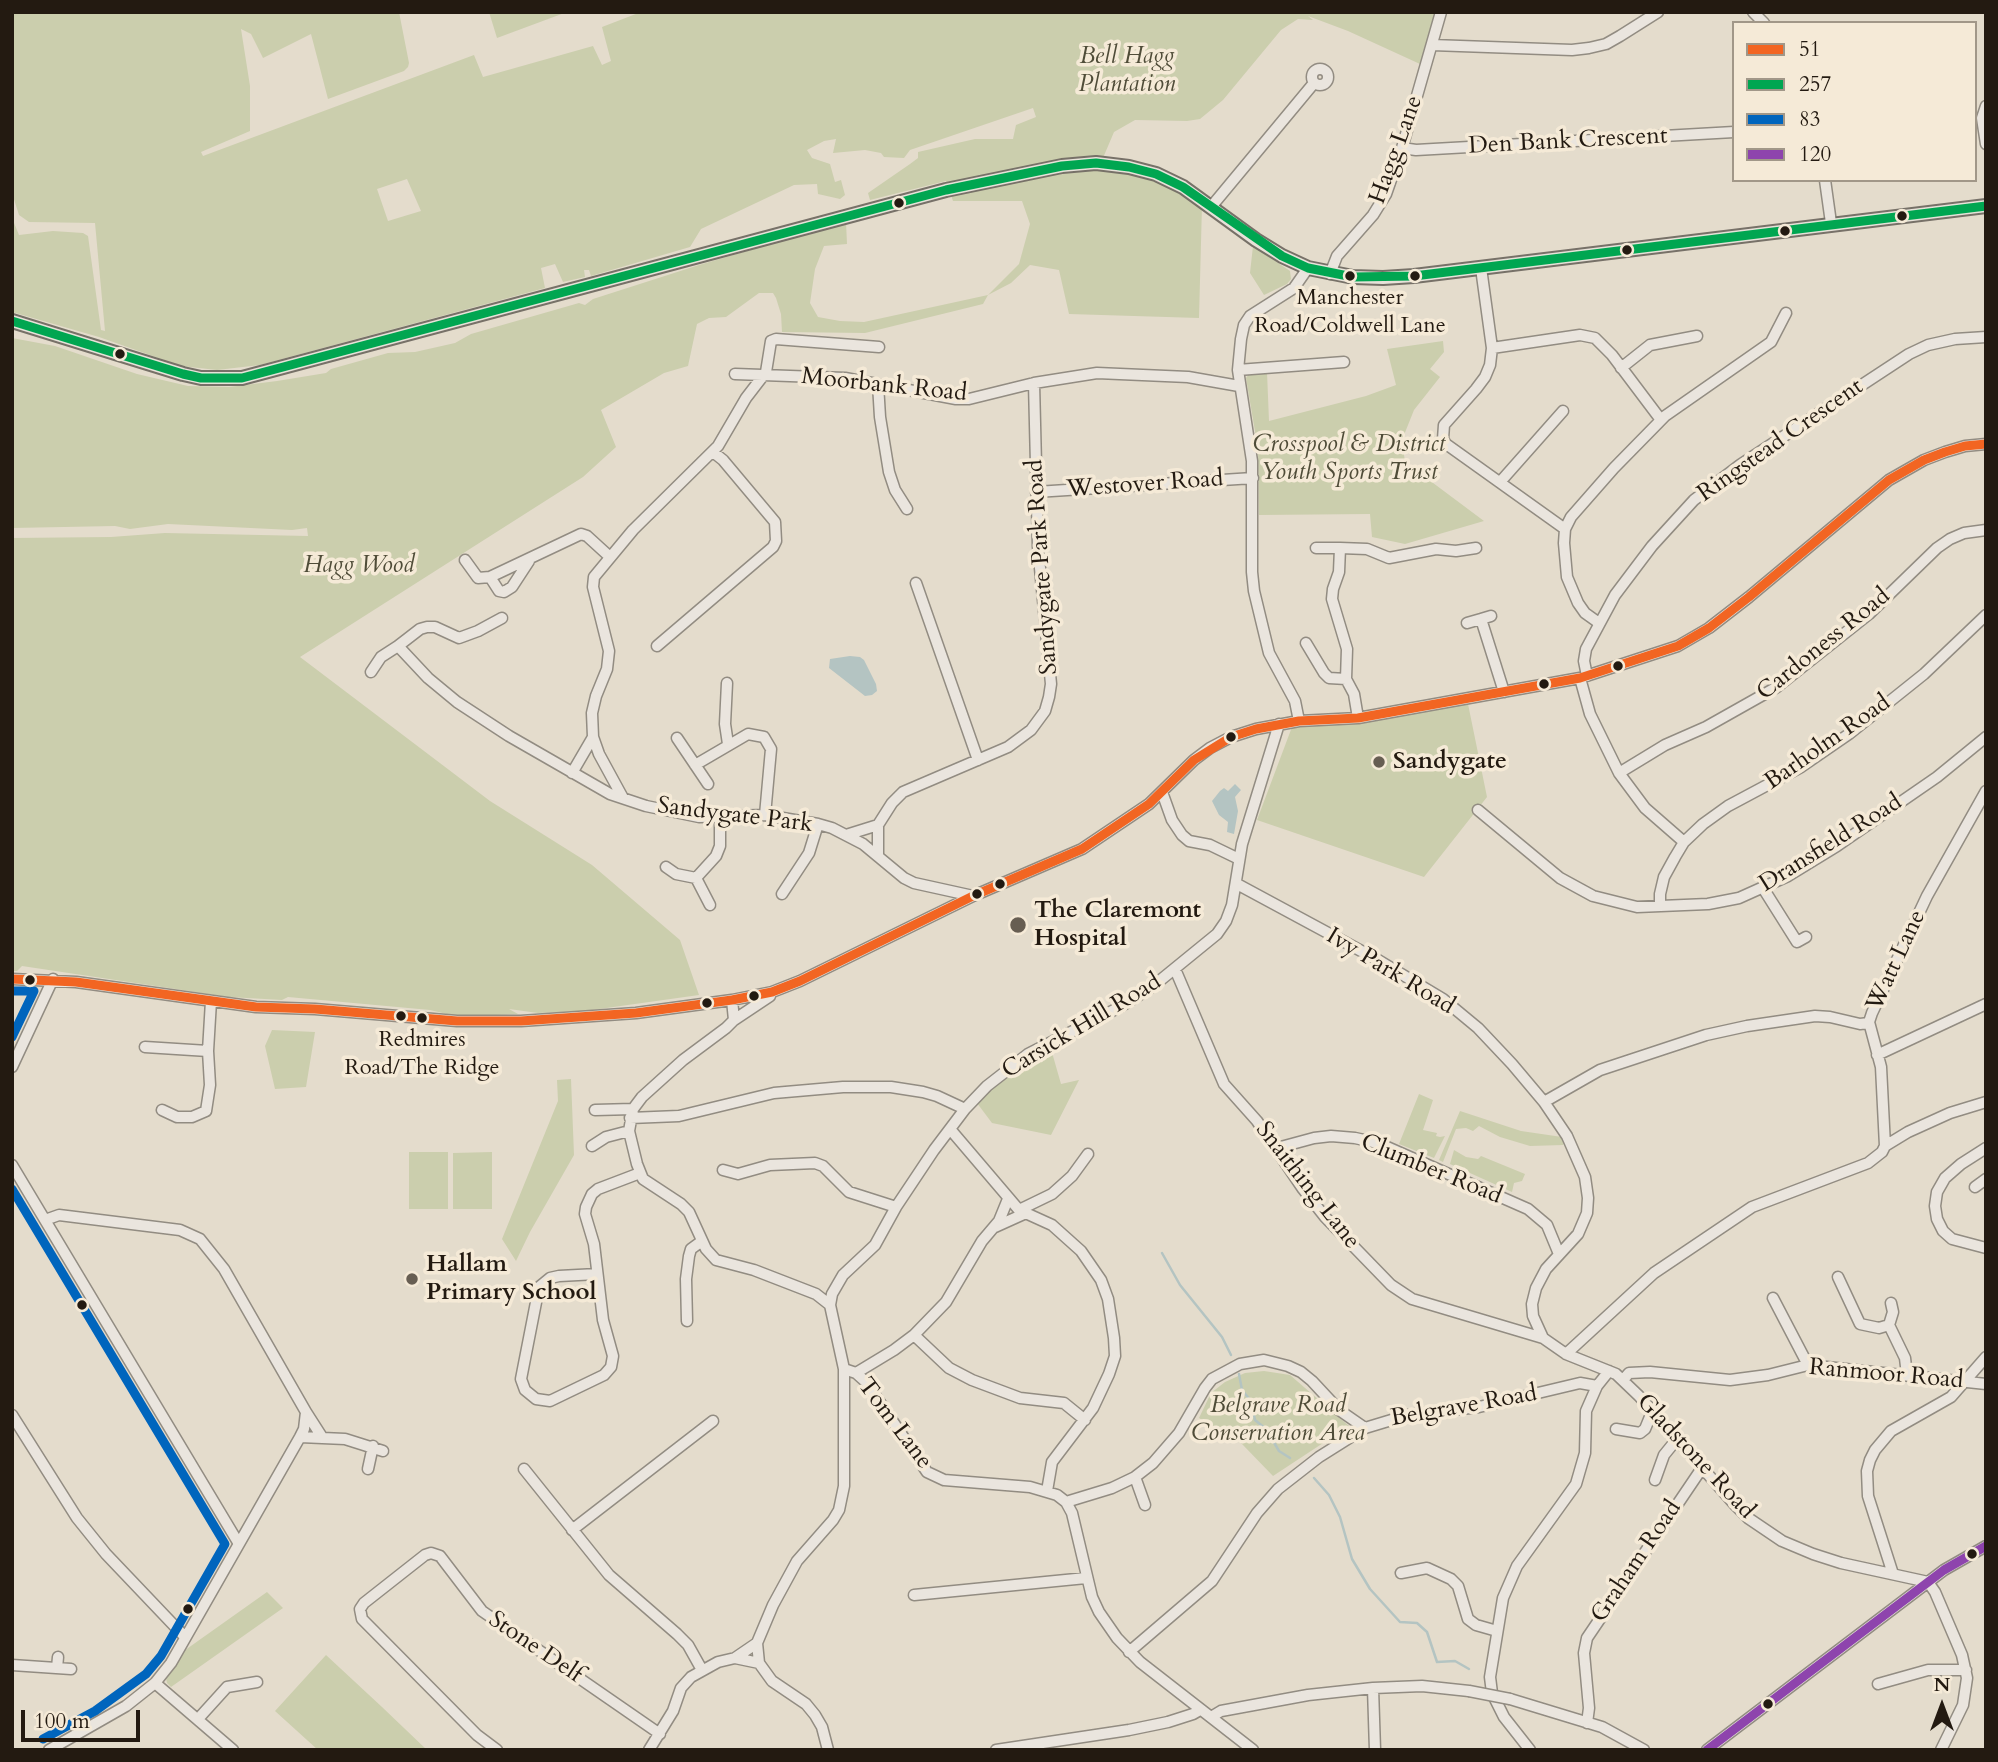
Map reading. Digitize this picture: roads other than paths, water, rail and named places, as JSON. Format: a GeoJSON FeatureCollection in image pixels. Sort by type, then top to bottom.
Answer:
{"type":"FeatureCollection","features":[{"type":"Feature","properties":{"kind":"main road"},"geometry":{"type":"LineString","coordinates":[[12,321],[32,325],[183,374],[201,378],[242,377],[893,203],[1062,166],[1096,163],[1157,174],[1183,187],[1256,240],[1308,268],[1329,274],[1383,278],[1986,206]]}},
{"type":"Feature","properties":{"kind":"street","name":"Hagg Lane"},"geometry":{"type":"LineString","coordinates":[[1329,274],[1337,256],[1380,204],[1402,148],[1441,12]]}},
{"type":"Feature","properties":{"kind":"street"},"geometry":{"type":"LineString","coordinates":[[1432,45],[1572,50],[1589,48],[1613,40],[1658,12]]}},
{"type":"Feature","properties":{"kind":"street"},"geometry":{"type":"LineString","coordinates":[[1211,207],[1314,83]]}},
{"type":"Feature","properties":{"kind":"street"},"geometry":{"type":"LineString","coordinates":[[1986,106],[1982,118],[1986,144]]}},
{"type":"Feature","properties":{"kind":"street","name":"Den Bank Crescent"},"geometry":{"type":"LineString","coordinates":[[1402,148],[1416,150],[1732,132]]}},
{"type":"Feature","properties":{"kind":"street"},"geometry":{"type":"LineString","coordinates":[[1825,182],[1831,223]]}},
{"type":"Feature","properties":{"kind":"street"},"geometry":{"type":"LineString","coordinates":[[1299,720],[1295,701],[1269,653],[1254,590],[1251,441],[1238,370],[1241,338],[1244,325],[1250,316],[1294,288],[1308,268]]}},
{"type":"Feature","properties":{"kind":"street"},"geometry":{"type":"LineString","coordinates":[[1481,268],[1492,348],[1490,365],[1476,389],[1444,425],[1443,439],[1446,444],[1565,529]]}},
{"type":"Feature","properties":{"kind":"street"},"geometry":{"type":"LineString","coordinates":[[1599,624],[1578,603],[1567,577],[1565,529],[1572,517],[1661,420],[1763,349],[1777,333],[1786,313]]}},
{"type":"Feature","properties":{"kind":"street"},"geometry":{"type":"LineString","coordinates":[[1492,348],[1586,335],[1600,341],[1661,420]]}},
{"type":"Feature","properties":{"kind":"street"},"geometry":{"type":"LineString","coordinates":[[1621,368],[1650,345],[1697,336]]}},
{"type":"Feature","properties":{"kind":"street","name":"Ringstead Crescent"},"geometry":{"type":"LineString","coordinates":[[1584,677],[1585,654],[1615,595],[1652,546],[1694,500],[1719,480],[1909,354],[1928,345],[1955,339],[1986,337]]}},
{"type":"Feature","properties":{"kind":"street"},"geometry":{"type":"LineString","coordinates":[[623,798],[599,754],[593,737],[592,713],[607,669],[609,651],[592,581],[633,530],[725,438],[746,398],[768,369],[771,341],[776,338],[879,347]]}},
{"type":"Feature","properties":{"kind":"street"},"geometry":{"type":"LineString","coordinates":[[1238,370],[1344,362]]}},
{"type":"Feature","properties":{"kind":"street","name":"Moorbank Road"},"geometry":{"type":"LineString","coordinates":[[735,374],[833,378],[956,399],[969,399],[1072,376],[1124,373],[1188,377],[1239,386]]}},
{"type":"Feature","properties":{"kind":"street","name":"Sandygate Park Road"},"geometry":{"type":"LineString","coordinates":[[878,825],[892,803],[903,792],[1008,747],[1031,730],[1045,710],[1051,684],[1038,547],[1034,383]]}},
{"type":"Feature","properties":{"kind":"street"},"geometry":{"type":"LineString","coordinates":[[878,384],[882,437],[889,472],[895,490],[907,509]]}},
{"type":"Feature","properties":{"kind":"street"},"geometry":{"type":"LineString","coordinates":[[1501,481],[1563,411]]}},
{"type":"Feature","properties":{"kind":"street"},"geometry":{"type":"LineString","coordinates":[[830,1305],[817,1294],[754,1270],[720,1263],[702,1241],[689,1212],[681,1204],[649,1185],[640,1173],[629,1132],[631,1113],[666,1074],[733,1020],[779,989],[972,897],[1083,849],[1149,804],[1210,748],[1256,729],[1299,720],[1358,718],[1504,692],[1584,677],[1656,655],[1695,637],[1749,597],[1889,480],[1935,456],[1965,446],[1986,444]]}},
{"type":"Feature","properties":{"kind":"street"},"geometry":{"type":"LineString","coordinates":[[657,646],[773,547],[776,541],[775,522],[723,460],[713,452]]}},
{"type":"Feature","properties":{"kind":"street","name":"Westover Road"},"geometry":{"type":"LineString","coordinates":[[1036,492],[1253,478]]}},
{"type":"Feature","properties":{"kind":"street","name":"Cardoness Road"},"geometry":{"type":"LineString","coordinates":[[1619,773],[1665,745],[1729,715],[1777,687],[1869,614],[1937,548],[1964,533],[1986,530]]}},
{"type":"Feature","properties":{"kind":"street"},"geometry":{"type":"LineString","coordinates":[[465,560],[478,578],[490,577],[581,534],[587,536],[610,557]]}},
{"type":"Feature","properties":{"kind":"street"},"geometry":{"type":"LineString","coordinates":[[1316,548],[1367,549],[1390,558],[1435,546],[1456,551],[1476,548]]}},
{"type":"Feature","properties":{"kind":"street"},"geometry":{"type":"LineString","coordinates":[[1340,548],[1339,572],[1332,599],[1347,649],[1346,679],[1354,694],[1358,718]]}},
{"type":"Feature","properties":{"kind":"street"},"geometry":{"type":"LineString","coordinates":[[490,577],[499,591],[507,591],[531,559]]}},
{"type":"Feature","properties":{"kind":"street"},"geometry":{"type":"LineString","coordinates":[[916,583],[978,760]]}},
{"type":"Feature","properties":{"kind":"street","name":"Barholm Road"},"geometry":{"type":"LineString","coordinates":[[1660,906],[1664,877],[1684,842],[1703,824],[1728,806],[1801,767],[1849,734],[1924,674],[1986,615]]}},
{"type":"Feature","properties":{"kind":"street"},"geometry":{"type":"LineString","coordinates":[[1467,624],[1485,617],[1504,692]]}},
{"type":"Feature","properties":{"kind":"street"},"geometry":{"type":"LineString","coordinates":[[371,672],[381,657],[420,629],[435,627],[460,638],[502,618]]}},
{"type":"Feature","properties":{"kind":"street"},"geometry":{"type":"LineString","coordinates":[[1306,643],[1329,678],[1346,679]]}},
{"type":"Feature","properties":{"kind":"street","name":"Sandygate Park"},"geometry":{"type":"LineString","coordinates":[[398,646],[428,678],[457,702],[572,773],[623,798],[673,812],[720,818],[765,815],[818,824],[846,835],[878,855],[904,878],[914,883],[972,897]]}},
{"type":"Feature","properties":{"kind":"street"},"geometry":{"type":"LineString","coordinates":[[1584,677],[1590,714],[1619,773],[1645,808],[1684,842]]}},
{"type":"Feature","properties":{"kind":"street"},"geometry":{"type":"LineString","coordinates":[[727,683],[725,724],[728,744]]}},
{"type":"Feature","properties":{"kind":"street","name":"Carsick Hill Road"},"geometry":{"type":"LineString","coordinates":[[830,1305],[832,1294],[843,1275],[875,1245],[934,1150],[987,1086],[1028,1054],[1120,1007],[1175,969],[1217,934],[1226,921],[1237,884],[1239,859],[1279,724]]}},
{"type":"Feature","properties":{"kind":"street"},"geometry":{"type":"LineString","coordinates":[[695,765],[748,734],[764,737],[771,750],[765,815]]}},
{"type":"Feature","properties":{"kind":"street"},"geometry":{"type":"LineString","coordinates":[[572,773],[593,737]]}},
{"type":"Feature","properties":{"kind":"street","name":"Dransfield Road"},"geometry":{"type":"LineString","coordinates":[[1478,810],[1576,888],[1613,903],[1637,907],[1708,904],[1740,898],[1763,888],[1836,846],[1937,777],[1986,737]]}},
{"type":"Feature","properties":{"kind":"street"},"geometry":{"type":"LineString","coordinates":[[677,738],[708,784]]}},
{"type":"Feature","properties":{"kind":"street","name":"Watt Lane"},"geometry":{"type":"LineString","coordinates":[[1885,1146],[1881,1068],[1869,1023],[1927,896],[1986,791]]}},
{"type":"Feature","properties":{"kind":"street"},"geometry":{"type":"LineString","coordinates":[[1162,792],[1172,820],[1182,835],[1189,841],[1210,845],[1239,859]]}},
{"type":"Feature","properties":{"kind":"street"},"geometry":{"type":"LineString","coordinates":[[696,878],[716,856],[720,846],[720,818]]}},
{"type":"Feature","properties":{"kind":"street"},"geometry":{"type":"LineString","coordinates":[[782,894],[809,853],[818,824]]}},
{"type":"Feature","properties":{"kind":"street"},"geometry":{"type":"LineString","coordinates":[[846,835],[878,825],[878,855]]}},
{"type":"Feature","properties":{"kind":"street"},"geometry":{"type":"LineString","coordinates":[[666,867],[676,874],[696,878]]}},
{"type":"Feature","properties":{"kind":"street"},"geometry":{"type":"LineString","coordinates":[[696,878],[710,905]]}},
{"type":"Feature","properties":{"kind":"street","name":"Ivy Park Road"},"geometry":{"type":"LineString","coordinates":[[1237,884],[1378,960],[1443,999],[1478,1028],[1544,1102],[1575,1151],[1585,1177],[1588,1198],[1583,1225],[1542,1275],[1533,1300],[1533,1316],[1543,1338]]}},
{"type":"Feature","properties":{"kind":"street"},"geometry":{"type":"LineString","coordinates":[[1763,888],[1797,942],[1806,937]]}},
{"type":"Feature","properties":{"kind":"street"},"geometry":{"type":"LineString","coordinates":[[937,889],[940,912]]}},
{"type":"Feature","properties":{"kind":"street","name":"Snaithing Lane"},"geometry":{"type":"LineString","coordinates":[[1175,969],[1224,1084],[1258,1121],[1325,1217],[1383,1278],[1404,1295],[1438,1308],[1543,1338],[1566,1353],[1609,1371],[1623,1380]]}},
{"type":"Feature","properties":{"kind":"street"},"geometry":{"type":"LineString","coordinates":[[12,979],[53,979],[256,1007],[315,1009],[457,1021],[521,1021],[636,1013],[732,1000],[779,989]]}},
{"type":"Feature","properties":{"kind":"street"},"geometry":{"type":"LineString","coordinates":[[12,1067],[53,979]]}},
{"type":"Feature","properties":{"kind":"street"},"geometry":{"type":"LineString","coordinates":[[732,1000],[733,1020]]}},
{"type":"Feature","properties":{"kind":"street"},"geometry":{"type":"LineString","coordinates":[[162,1110],[177,1117],[192,1117],[206,1111],[210,1085],[208,1051],[211,1001]]}},
{"type":"Feature","properties":{"kind":"street"},"geometry":{"type":"LineString","coordinates":[[1877,1055],[1986,1004]]}},
{"type":"Feature","properties":{"kind":"street"},"geometry":{"type":"LineString","coordinates":[[1544,1102],[1600,1070],[1706,1035],[1815,1016],[1860,1024],[1869,1023]]}},
{"type":"Feature","properties":{"kind":"street"},"geometry":{"type":"LineString","coordinates":[[145,1047],[208,1051]]}},
{"type":"Feature","properties":{"kind":"street"},"geometry":{"type":"LineString","coordinates":[[595,1110],[679,1116],[775,1093],[843,1087],[891,1087],[923,1092],[965,1110]]}},
{"type":"Feature","properties":{"kind":"street"},"geometry":{"type":"LineString","coordinates":[[1566,1353],[1654,1273],[1752,1207],[1868,1163],[1882,1152],[1885,1146],[1925,1123],[1986,1102]]}},
{"type":"Feature","properties":{"kind":"street"},"geometry":{"type":"LineString","coordinates":[[950,1129],[1008,1199],[1022,1211],[1052,1225],[1081,1251],[1101,1280],[1108,1299],[1115,1356],[1102,1393],[1052,1462],[1046,1490]]}},
{"type":"Feature","properties":{"kind":"street"},"geometry":{"type":"LineString","coordinates":[[592,1146],[606,1137],[629,1132]]}},
{"type":"Feature","properties":{"kind":"street","name":"Clumber Road"},"geometry":{"type":"LineString","coordinates":[[1277,1148],[1331,1136],[1378,1143],[1528,1209],[1547,1225],[1559,1254]]}},
{"type":"Feature","properties":{"kind":"street"},"geometry":{"type":"LineString","coordinates":[[1986,1148],[1945,1178],[1937,1192],[1935,1206],[1943,1231],[1952,1239],[1986,1248]]}},
{"type":"Feature","properties":{"kind":"street"},"geometry":{"type":"LineString","coordinates":[[992,1228],[1052,1194],[1072,1176],[1088,1154]]}},
{"type":"Feature","properties":{"kind":"street"},"geometry":{"type":"LineString","coordinates":[[723,1170],[738,1174],[770,1165],[815,1164],[823,1166],[849,1192],[896,1208]]}},
{"type":"Feature","properties":{"kind":"street"},"geometry":{"type":"LineString","coordinates":[[12,1165],[239,1544]]}},
{"type":"Feature","properties":{"kind":"street"},"geometry":{"type":"LineString","coordinates":[[597,1274],[559,1276],[539,1287],[521,1379],[525,1390],[536,1399],[550,1401],[604,1375],[611,1367],[613,1356],[603,1320],[597,1274],[586,1207],[592,1194],[598,1189],[640,1173]]}},
{"type":"Feature","properties":{"kind":"street"},"geometry":{"type":"LineString","coordinates":[[1975,1187],[1986,1179]]}},
{"type":"Feature","properties":{"kind":"street"},"geometry":{"type":"LineString","coordinates":[[856,1373],[914,1335],[946,1302],[982,1241],[1004,1212],[1008,1199]]}},
{"type":"Feature","properties":{"kind":"street"},"geometry":{"type":"LineString","coordinates":[[45,1220],[59,1215],[86,1218],[180,1230],[200,1239],[224,1269],[322,1437]]}},
{"type":"Feature","properties":{"kind":"street"},"geometry":{"type":"LineString","coordinates":[[687,1321],[686,1279],[689,1255],[691,1249],[702,1241]]}},
{"type":"Feature","properties":{"kind":"street"},"geometry":{"type":"LineString","coordinates":[[1838,1277],[1860,1324],[1879,1328],[1889,1325]]}},
{"type":"Feature","properties":{"kind":"street"},"geometry":{"type":"LineString","coordinates":[[1773,1298],[1808,1365]]}},
{"type":"Feature","properties":{"kind":"street"},"geometry":{"type":"LineString","coordinates":[[1891,1303],[1893,1312],[1889,1325],[1905,1358],[1907,1375]]}},
{"type":"Feature","properties":{"kind":"street","name":"Tom Lane"},"geometry":{"type":"LineString","coordinates":[[830,1305],[844,1369],[856,1373],[866,1382],[922,1465],[935,1477],[1005,1483],[1046,1490],[1066,1502]]}},
{"type":"Feature","properties":{"kind":"street"},"geometry":{"type":"LineString","coordinates":[[914,1335],[949,1368],[972,1380],[1020,1398],[1065,1404],[1085,1420]]}},
{"type":"Feature","properties":{"kind":"street"},"geometry":{"type":"LineString","coordinates":[[1893,1574],[1868,1496],[1867,1471],[1870,1460],[1891,1431],[1951,1397],[1986,1357]]}},
{"type":"Feature","properties":{"kind":"street"},"geometry":{"type":"LineString","coordinates":[[1253,1750],[1129,1652],[1099,1612],[1086,1578],[1072,1513],[1066,1502],[1112,1488],[1135,1477],[1168,1448],[1212,1379],[1252,1361],[1277,1362],[1301,1373],[1339,1410],[1365,1428]]}},
{"type":"Feature","properties":{"kind":"street","name":"Ranmoor Road"},"geometry":{"type":"LineString","coordinates":[[1623,1380],[1629,1373],[1659,1372],[1730,1380],[1768,1375],[1808,1365],[1986,1384]]}},
{"type":"Feature","properties":{"kind":"street"},"geometry":{"type":"LineString","coordinates":[[828,1750],[822,1727],[815,1714],[806,1703],[772,1681],[759,1663],[757,1643],[788,1575],[833,1520],[842,1499],[844,1369]]}},
{"type":"Feature","properties":{"kind":"street"},"geometry":{"type":"LineString","coordinates":[[1530,1750],[1504,1717],[1492,1693],[1490,1677],[1503,1598],[1512,1575],[1576,1484],[1585,1453],[1586,1411],[1597,1386],[1609,1371]]}},
{"type":"Feature","properties":{"kind":"street","name":"Gladstone Road"},"geometry":{"type":"LineString","coordinates":[[1623,1380],[1748,1518],[1782,1541],[1841,1563],[1928,1582]]}},
{"type":"Feature","properties":{"kind":"street","name":"Belgrave Road"},"geometry":{"type":"LineString","coordinates":[[1129,1652],[1212,1581],[1262,1507],[1278,1489],[1365,1428],[1408,1415],[1479,1407],[1580,1383],[1597,1386]]}},
{"type":"Feature","properties":{"kind":"street"},"geometry":{"type":"LineString","coordinates":[[49,1750],[126,1706],[155,1683],[171,1663],[300,1437],[306,1412]]}},
{"type":"Feature","properties":{"kind":"street"},"geometry":{"type":"LineString","coordinates":[[1616,1429],[1640,1433],[1645,1429],[1653,1412]]}},
{"type":"Feature","properties":{"kind":"street"},"geometry":{"type":"LineString","coordinates":[[12,1415],[77,1518],[106,1554],[185,1637]]}},
{"type":"Feature","properties":{"kind":"street"},"geometry":{"type":"LineString","coordinates":[[572,1530],[713,1421]]}},
{"type":"Feature","properties":{"kind":"street"},"geometry":{"type":"LineString","coordinates":[[300,1437],[360,1442],[378,1448],[368,1469]]}},
{"type":"Feature","properties":{"kind":"street"},"geometry":{"type":"LineString","coordinates":[[1655,1480],[1664,1455],[1677,1439]]}},
{"type":"Feature","properties":{"kind":"street","name":"Graham Road"},"geometry":{"type":"LineString","coordinates":[[1587,1723],[1589,1708],[1584,1653],[1587,1637],[1702,1468]]}},
{"type":"Feature","properties":{"kind":"street"},"geometry":{"type":"LineString","coordinates":[[524,1469],[609,1575],[682,1639],[702,1670]]}},
{"type":"Feature","properties":{"kind":"street"},"geometry":{"type":"LineString","coordinates":[[1135,1477],[1145,1505]]}},
{"type":"Feature","properties":{"kind":"street"},"geometry":{"type":"LineString","coordinates":[[1707,1750],[1928,1582],[1986,1546]]}},
{"type":"Feature","properties":{"kind":"street","name":"Stone Delf"},"geometry":{"type":"LineString","coordinates":[[497,1750],[477,1735],[362,1619],[360,1609],[364,1603],[430,1553],[440,1556],[482,1611],[660,1734]]}},
{"type":"Feature","properties":{"kind":"street"},"geometry":{"type":"LineString","coordinates":[[1401,1573],[1427,1568],[1451,1579],[1458,1586],[1468,1619],[1476,1625],[1497,1631]]}},
{"type":"Feature","properties":{"kind":"street"},"geometry":{"type":"LineString","coordinates":[[915,1595],[1086,1578]]}},
{"type":"Feature","properties":{"kind":"street"},"geometry":{"type":"LineString","coordinates":[[1928,1582],[1935,1592],[1966,1670],[1967,1691],[1963,1705],[1941,1750]]}},
{"type":"Feature","properties":{"kind":"street"},"geometry":{"type":"LineString","coordinates":[[649,1750],[673,1711],[681,1688],[691,1677],[734,1658],[757,1643]]}},
{"type":"Feature","properties":{"kind":"street"},"geometry":{"type":"LineString","coordinates":[[734,1658],[759,1663]]}},
{"type":"Feature","properties":{"kind":"street"},"geometry":{"type":"LineString","coordinates":[[12,1665],[57,1662],[71,1669]]}},
{"type":"Feature","properties":{"kind":"street"},"geometry":{"type":"LineString","coordinates":[[1878,1684],[1928,1670],[1966,1670]]}},
{"type":"Feature","properties":{"kind":"street"},"geometry":{"type":"LineString","coordinates":[[198,1718],[227,1687],[257,1682]]}},
{"type":"Feature","properties":{"kind":"street"},"geometry":{"type":"LineString","coordinates":[[155,1683],[233,1750]]}},
{"type":"Feature","properties":{"kind":"street"},"geometry":{"type":"LineString","coordinates":[[1211,1717],[1221,1712],[1308,1695],[1422,1686],[1510,1699],[1587,1723],[1623,1737],[1644,1750]]}},
{"type":"Feature","properties":{"kind":"street"},"geometry":{"type":"LineString","coordinates":[[1373,1688],[1376,1750]]}},
{"type":"Feature","properties":{"kind":"street"},"geometry":{"type":"LineString","coordinates":[[996,1750],[1129,1730],[1168,1722],[1200,1710]]}},
{"type":"Feature","properties":{"kind":"waterway"},"geometry":{"type":"LineString","coordinates":[[1162,1253],[1180,1285],[1222,1337],[1231,1355]]}},
{"type":"Feature","properties":{"kind":"waterway"},"geometry":{"type":"LineString","coordinates":[[1239,1374],[1242,1390],[1251,1401],[1255,1420],[1266,1429],[1279,1451],[1290,1458]]}},
{"type":"Feature","properties":{"kind":"waterway"},"geometry":{"type":"LineString","coordinates":[[1314,1478],[1329,1495],[1340,1517],[1352,1559],[1370,1589],[1400,1622],[1417,1623],[1427,1632],[1437,1662],[1455,1661],[1469,1669]]}},
{"type":"Feature","properties":{"kind":"place","name":"Manchester Road/Coldwell Lane"},"geometry":{"type":"Point","coordinates":[1350,276]}},
{"type":"Feature","properties":{"kind":"place","name":"Sandygate"},"geometry":{"type":"Point","coordinates":[1379,762]}},
{"type":"Feature","properties":{"kind":"place","name":"The Claremont Hospital"},"geometry":{"type":"Point","coordinates":[1018,925]}},
{"type":"Feature","properties":{"kind":"place","name":"Redmires Road/The Ridge"},"geometry":{"type":"Point","coordinates":[422,1018]}},
{"type":"Feature","properties":{"kind":"place","name":"Hallam Primary School"},"geometry":{"type":"Point","coordinates":[412,1279]}},
{"type":"Feature","properties":{"kind":"park label","name":"Bell Hagg Plantation"},"geometry":{"type":"Point","coordinates":[1127,71]}},
{"type":"Feature","properties":{"kind":"park label","name":"Crosspool & District Youth Sports Trust"},"geometry":{"type":"Point","coordinates":[1349,459]}},
{"type":"Feature","properties":{"kind":"park label","name":"Hagg Wood"},"geometry":{"type":"Point","coordinates":[359,566]}},
{"type":"Feature","properties":{"kind":"park label","name":"Belgrave Road Conservation Area"},"geometry":{"type":"Point","coordinates":[1278,1420]}}]}
